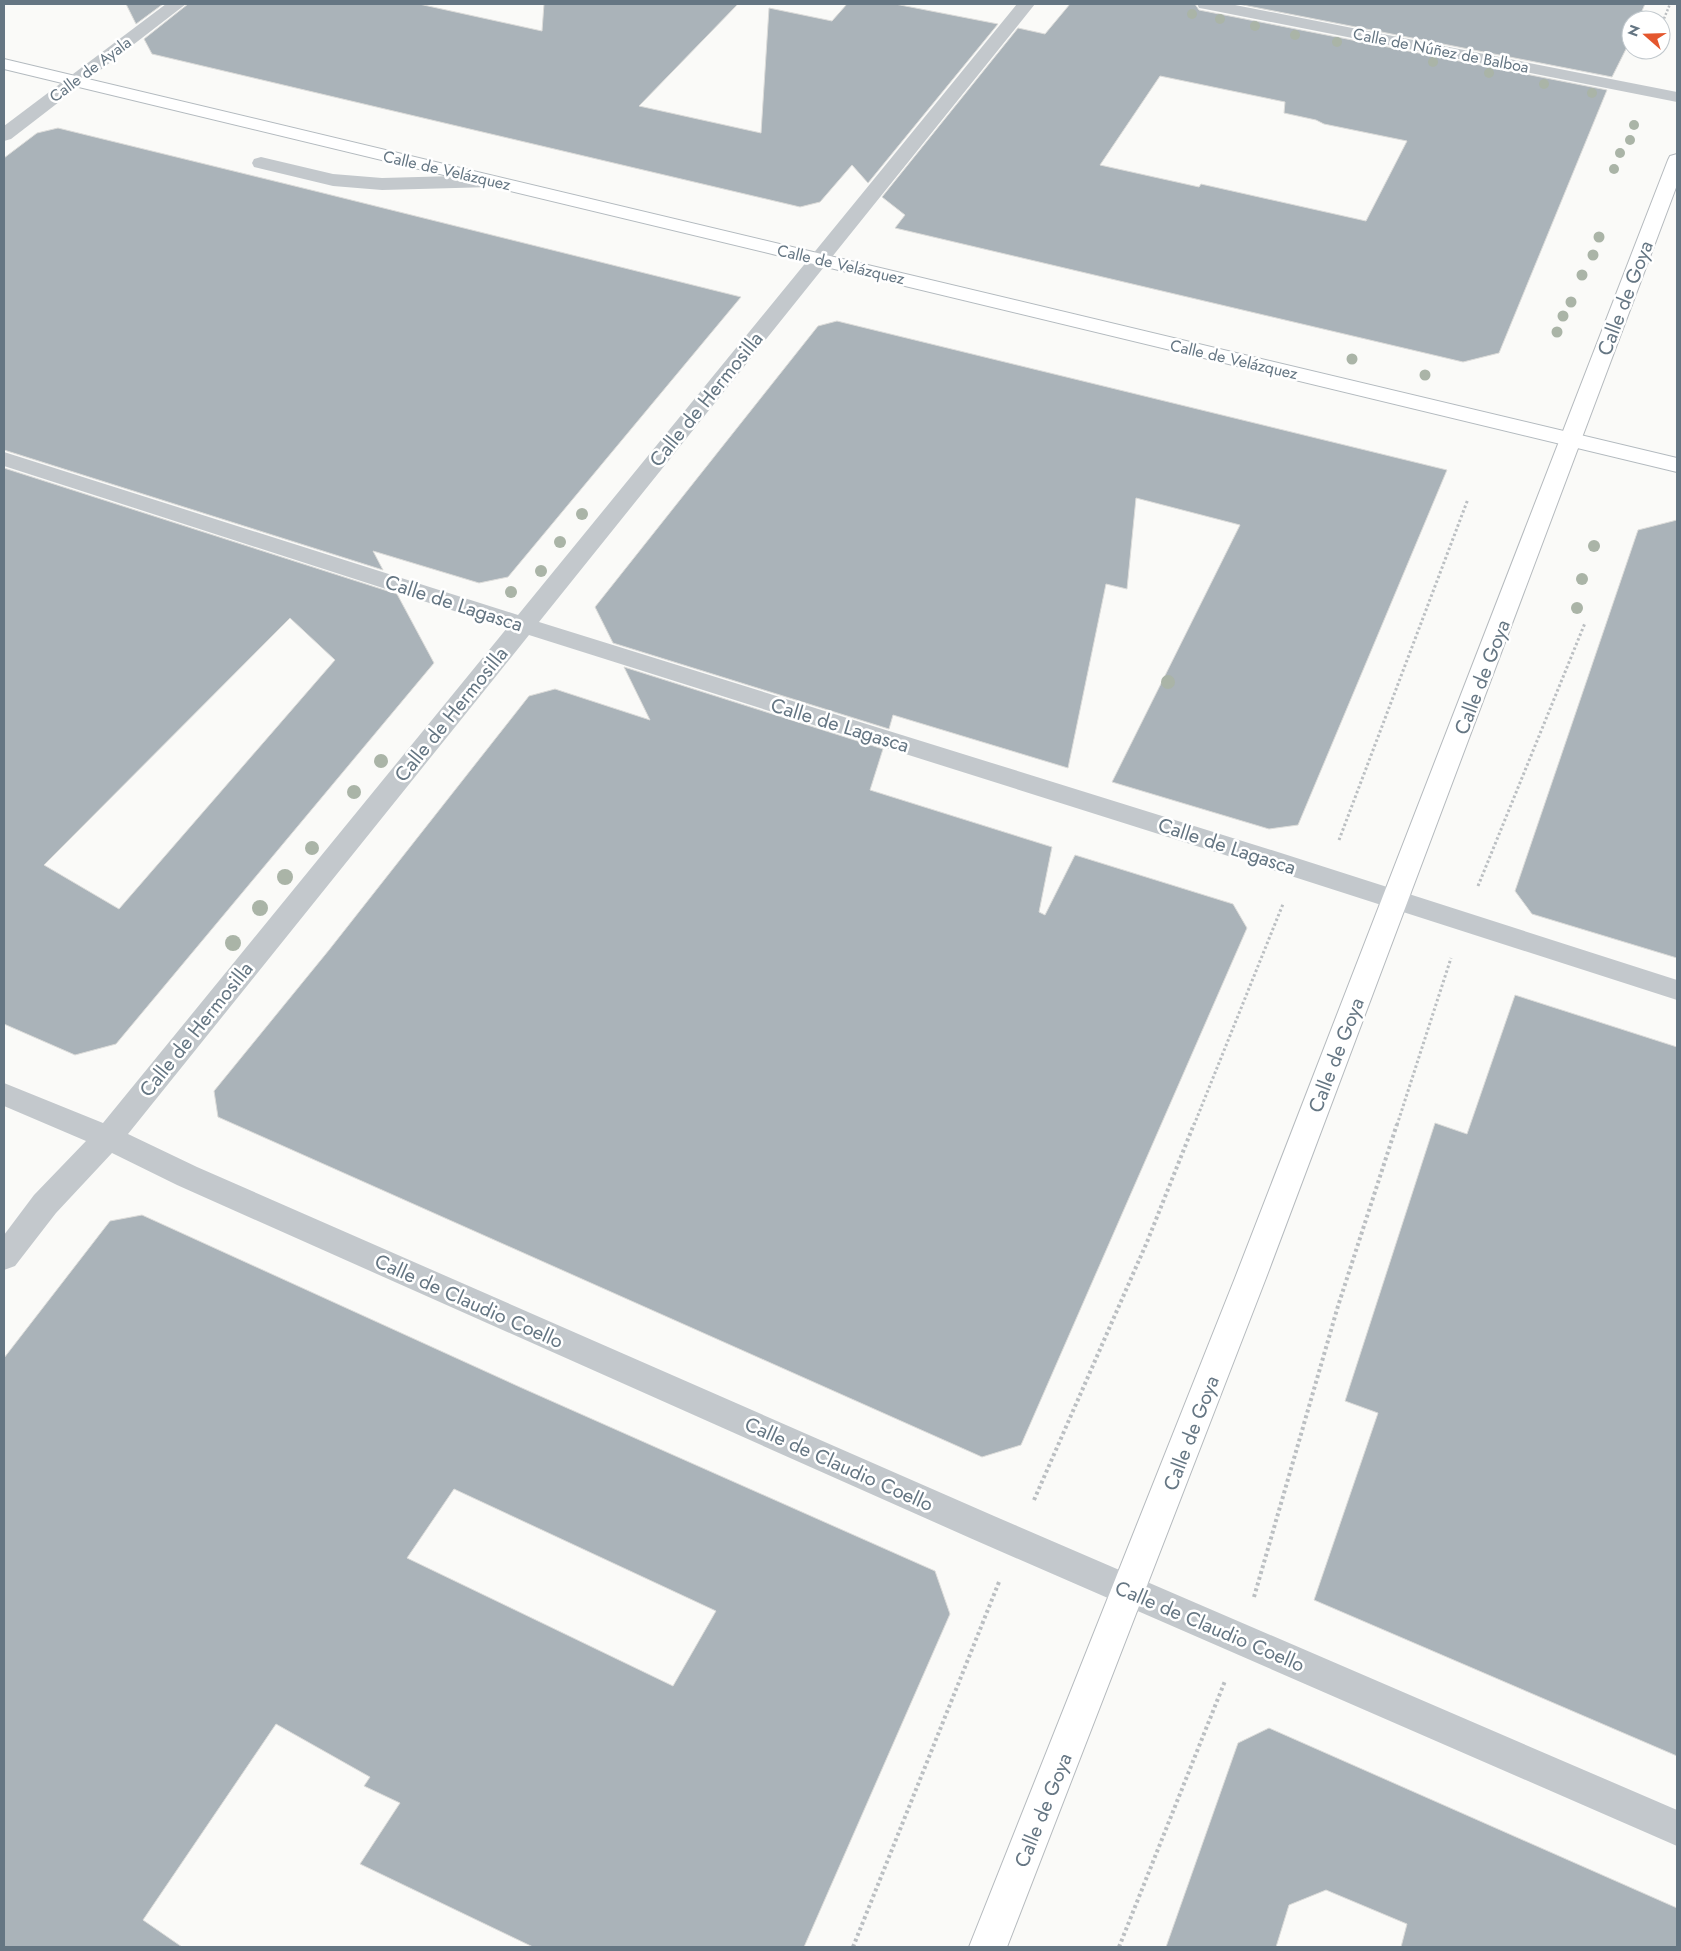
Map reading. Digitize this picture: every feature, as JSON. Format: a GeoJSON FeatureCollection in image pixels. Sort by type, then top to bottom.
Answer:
{"type":"FeatureCollection","features":[{"type":"Feature","properties":{"kind":"main road","name":"Calle de Velázquez"},"geometry":{"type":"LineString","coordinates":[[4,64],[1677,465]]}},
{"type":"Feature","properties":{"kind":"main road","name":"Calle de Goya"},"geometry":{"type":"LineString","coordinates":[[988,1947],[1130,1591],[1572,440],[1677,160]]}},
{"type":"Feature","properties":{"kind":"street","name":"Calle de Ayala"},"geometry":{"type":"LineString","coordinates":[[4,134],[177,4]]}},
{"type":"Feature","properties":{"kind":"street","name":"Calle de Hermosilla"},"geometry":{"type":"LineString","coordinates":[[4,1256],[45,1204],[108,1138],[1026,4]]}},
{"type":"Feature","properties":{"kind":"street","name":"Calle de Núñez de Balboa"},"geometry":{"type":"LineString","coordinates":[[1205,4],[1677,97]]}},
{"type":"Feature","properties":{"kind":"street"},"geometry":{"type":"LineString","coordinates":[[261,163],[333,180],[382,184],[492,181]]}},
{"type":"Feature","properties":{"kind":"street","name":"Calle de Lagasca"},"geometry":{"type":"LineString","coordinates":[[4,459],[1677,990]]}},
{"type":"Feature","properties":{"kind":"street","name":"Calle de Claudio Coello"},"geometry":{"type":"LineString","coordinates":[[4,1094],[108,1138],[196,1180],[1016,1541],[1677,1828]]}},
{"type":"Feature","properties":{"kind":"path"},"geometry":{"type":"LineString","coordinates":[[1325,877],[1468,499]]}},
{"type":"Feature","properties":{"kind":"path"},"geometry":{"type":"LineString","coordinates":[[1119,1947],[1242,1639],[1338,1306],[1463,921],[1585,623]]}},
{"type":"Feature","properties":{"kind":"path"},"geometry":{"type":"LineString","coordinates":[[853,1947],[1016,1541],[1147,1242],[1297,868]]}},
{"type":"Feature","properties":{"kind":"building"},"geometry":{"type":"Polygon","coordinates":[[[126,4],[163,4],[136,24],[126,4]]]}},
{"type":"Feature","properties":{"kind":"building"},"geometry":{"type":"Polygon","coordinates":[[[188,4],[419,4],[542,31],[544,4],[738,4],[639,106],[761,133],[769,8],[832,21],[847,4],[895,4],[998,24],[868,183],[852,165],[820,202],[800,207],[152,54],[144,39],[188,4]]]}},
{"type":"Feature","properties":{"kind":"building"},"geometry":{"type":"Polygon","coordinates":[[[1070,4],[1195,4],[1199,10],[1607,90],[1499,353],[1463,362],[895,228],[905,215],[882,197],[1018,28],[1045,34],[1070,4]],[[1160,76],[1100,165],[1199,187],[1201,184],[1366,221],[1407,141],[1324,124],[1316,120],[1284,113],[1285,102],[1160,76]]]}},
{"type":"Feature","properties":{"kind":"building"},"geometry":{"type":"Polygon","coordinates":[[[1238,4],[1645,4],[1642,10],[1621,10],[1621,59],[1612,77],[1238,4]]]}},
{"type":"Feature","properties":{"kind":"building"},"geometry":{"type":"Polygon","coordinates":[[[58,128],[741,297],[508,577],[479,583],[373,551],[383,570],[4,450],[4,158],[37,133],[58,128]]]}},
{"type":"Feature","properties":{"kind":"building"},"geometry":{"type":"Polygon","coordinates":[[[837,321],[1447,470],[1298,825],[1269,829],[1112,782],[1240,525],[1136,498],[1127,589],[1106,584],[1068,768],[893,715],[889,729],[613,643],[595,607],[818,326],[837,321]]]}},
{"type":"Feature","properties":{"kind":"building"},"geometry":{"type":"Polygon","coordinates":[[[4,468],[397,594],[434,663],[116,1044],[75,1055],[4,1024],[4,468]],[[290,618],[44,865],[119,909],[335,660],[290,618]]]}},
{"type":"Feature","properties":{"kind":"building"},"geometry":{"type":"Polygon","coordinates":[[[1677,520],[1677,958],[1532,914],[1515,891],[1638,530],[1677,520]]]}},
{"type":"Feature","properties":{"kind":"building"},"geometry":{"type":"Polygon","coordinates":[[[624,667],[883,749],[870,790],[1052,847],[1039,912],[1045,915],[1075,855],[1233,904],[1247,928],[1021,1445],[982,1457],[218,1117],[214,1091],[329,950],[529,696],[555,689],[650,720],[624,667]]]}},
{"type":"Feature","properties":{"kind":"building"},"geometry":{"type":"Polygon","coordinates":[[[1515,995],[1677,1047],[1677,1756],[1314,1600],[1378,1413],[1345,1401],[1435,1123],[1467,1134],[1515,995]]]}},
{"type":"Feature","properties":{"kind":"building"},"geometry":{"type":"Polygon","coordinates":[[[142,1215],[522,1388],[935,1571],[950,1614],[804,1947],[533,1947],[360,1864],[400,1803],[364,1786],[370,1777],[276,1724],[143,1920],[182,1947],[4,1947],[4,1358],[110,1221],[142,1215]],[[454,1489],[407,1558],[673,1686],[716,1611],[454,1489]]]}},
{"type":"Feature","properties":{"kind":"building"},"geometry":{"type":"Polygon","coordinates":[[[1269,1728],[1677,1908],[1677,1947],[1401,1947],[1407,1924],[1326,1890],[1289,1905],[1276,1947],[1166,1947],[1238,1743],[1269,1728]]]}}]}
